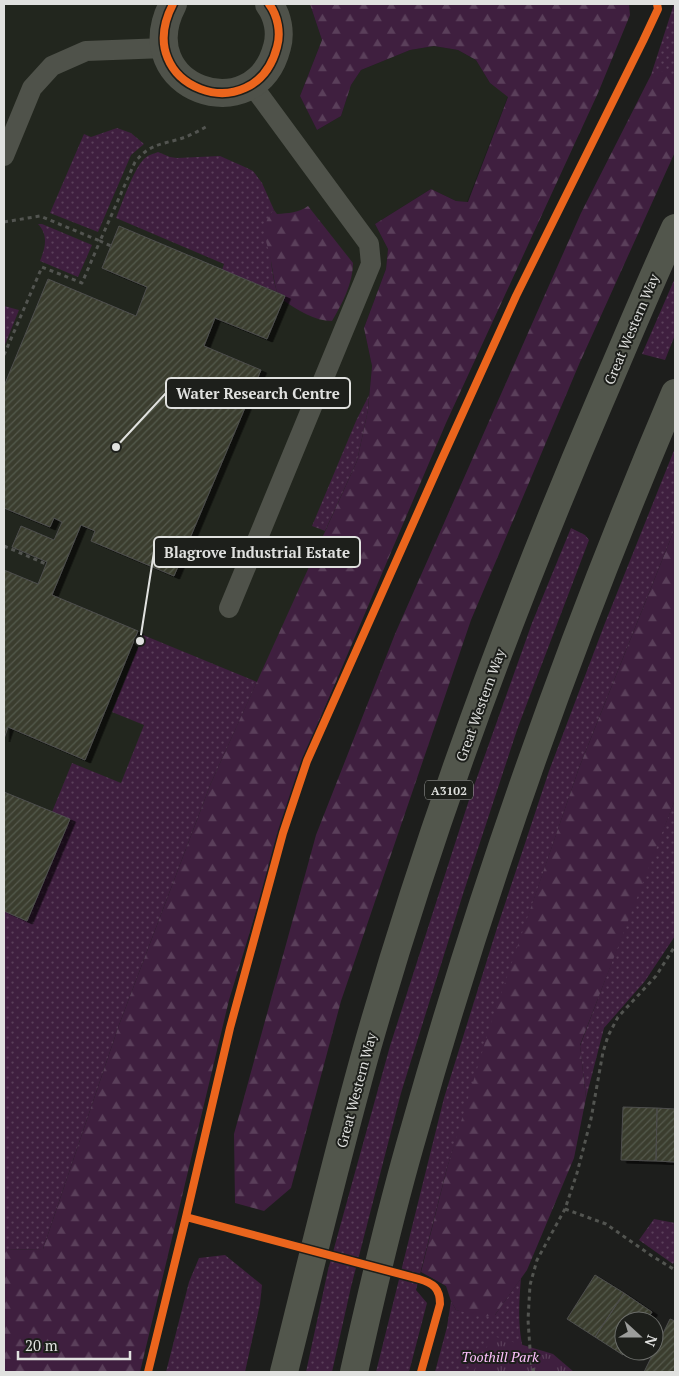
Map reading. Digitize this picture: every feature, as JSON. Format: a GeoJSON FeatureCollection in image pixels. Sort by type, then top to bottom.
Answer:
{"type":"FeatureCollection","features":[{"type":"Feature","properties":{"kind":"main road","name":"Great Western Way"},"geometry":{"type":"LineString","coordinates":[[284,1372],[332,1179],[368,1048],[445,802],[514,611],[550,518],[675,228]]}},
{"type":"Feature","properties":{"kind":"main road"},"geometry":{"type":"LineString","coordinates":[[354,1372],[385,1240],[414,1132],[452,1001],[492,877],[565,667],[609,550],[675,393]]}},
{"type":"Feature","properties":{"kind":"street"},"geometry":{"type":"LineString","coordinates":[[173,4],[167,15],[163,31],[165,48],[171,65],[183,79],[198,89],[216,94],[235,92],[252,85],[270,66],[278,41],[278,24],[269,4]]}},
{"type":"Feature","properties":{"kind":"lane"},"geometry":{"type":"LineString","coordinates":[[4,156],[32,88],[52,66],[86,51],[165,48]]}},
{"type":"Feature","properties":{"kind":"lane"},"geometry":{"type":"LineString","coordinates":[[228,608],[370,264],[369,244],[252,85]]}},
{"type":"Feature","properties":{"kind":"path"},"geometry":{"type":"LineString","coordinates":[[4,356],[42,267],[82,283],[135,162],[142,153],[151,147],[187,137],[210,125]]}},
{"type":"Feature","properties":{"kind":"path"},"geometry":{"type":"LineString","coordinates":[[4,222],[40,216],[111,246]]}},
{"type":"Feature","properties":{"kind":"path"},"geometry":{"type":"LineString","coordinates":[[4,546],[46,564]]}},
{"type":"Feature","properties":{"kind":"path"},"geometry":{"type":"LineString","coordinates":[[534,1372],[531,1363],[528,1320],[530,1285],[537,1260],[565,1208],[577,1173],[591,1119],[601,1060],[608,1036],[618,1017],[656,976],[675,946]]}},
{"type":"Feature","properties":{"kind":"path"},"geometry":{"type":"LineString","coordinates":[[565,1208],[606,1224],[675,1270]]}},
{"type":"Feature","properties":{"kind":"shaded area"},"geometry":{"type":"Polygon","coordinates":[[[4,4],[310,4],[322,40],[300,96],[317,130],[341,116],[351,85],[361,70],[410,50],[434,46],[458,50],[476,60],[490,83],[508,96],[467,202],[456,201],[431,189],[375,224],[388,249],[386,269],[364,328],[372,366],[368,410],[357,461],[4,1250],[4,4]]]}},
{"type":"Feature","properties":{"kind":"green space"},"geometry":{"type":"Polygon","coordinates":[[[310,4],[629,4],[630,15],[598,93],[446,423],[303,759],[229,1000],[140,1372],[4,1372],[4,1250],[43,1249],[119,1025],[211,783],[357,461],[368,410],[372,366],[364,328],[386,269],[388,249],[375,224],[431,189],[456,201],[468,202],[508,97],[490,83],[476,60],[458,50],[434,46],[410,50],[361,70],[351,85],[341,116],[317,130],[300,96],[322,40],[310,4]]]}},
{"type":"Feature","properties":{"kind":"green space"},"geometry":{"type":"Polygon","coordinates":[[[674,4],[675,78],[651,75],[674,4]]]}},
{"type":"Feature","properties":{"kind":"green space"},"geometry":{"type":"Polygon","coordinates":[[[666,70],[675,78],[675,152],[580,362],[471,620],[341,1001],[291,1188],[264,1211],[235,1203],[234,1134],[316,835],[395,634],[581,213],[651,75],[666,70]]]}},
{"type":"Feature","properties":{"kind":"green space"},"geometry":{"type":"Polygon","coordinates":[[[117,128],[131,133],[144,144],[131,155],[98,232],[50,213],[84,134],[91,137],[117,128]]]}},
{"type":"Feature","properties":{"kind":"green space"},"geometry":{"type":"Polygon","coordinates":[[[158,152],[177,158],[220,156],[253,171],[262,183],[274,210],[270,215],[270,244],[271,263],[277,292],[222,270],[224,264],[116,218],[140,164],[147,156],[158,152]]]}},
{"type":"Feature","properties":{"kind":"green space"},"geometry":{"type":"Polygon","coordinates":[[[308,206],[353,263],[349,286],[332,321],[313,317],[294,308],[283,300],[285,296],[277,292],[275,284],[265,235],[266,223],[274,210],[277,214],[289,213],[308,206]]]}},
{"type":"Feature","properties":{"kind":"green space"},"geometry":{"type":"Polygon","coordinates":[[[38,224],[92,245],[78,277],[40,261],[45,238],[38,224]]]}},
{"type":"Feature","properties":{"kind":"green space"},"geometry":{"type":"Polygon","coordinates":[[[675,278],[675,335],[665,360],[642,354],[675,278]]]}},
{"type":"Feature","properties":{"kind":"green space"},"geometry":{"type":"Polygon","coordinates":[[[4,306],[19,310],[4,347],[4,306]]]}},
{"type":"Feature","properties":{"kind":"green space"},"geometry":{"type":"Polygon","coordinates":[[[369,395],[368,410],[357,461],[325,531],[312,526],[356,421],[369,395]]]}},
{"type":"Feature","properties":{"kind":"green space"},"geometry":{"type":"Polygon","coordinates":[[[675,448],[675,528],[579,768],[529,914],[447,1168],[416,1290],[427,1303],[409,1372],[376,1372],[444,1098],[497,928],[549,771],[605,623],[675,448]]]}},
{"type":"Feature","properties":{"kind":"green space"},"geometry":{"type":"Polygon","coordinates":[[[571,528],[585,535],[589,540],[518,727],[463,894],[401,1093],[351,1287],[332,1372],[306,1372],[328,1270],[390,1046],[469,800],[532,623],[571,528]]]}},
{"type":"Feature","properties":{"kind":"green space"},"geometry":{"type":"Polygon","coordinates":[[[675,528],[675,800],[580,1045],[586,1098],[574,1158],[527,1270],[495,1315],[483,1317],[456,1310],[446,1286],[421,1272],[447,1168],[491,1023],[579,768],[675,528]]]}},
{"type":"Feature","properties":{"kind":"green space"},"geometry":{"type":"Polygon","coordinates":[[[143,635],[257,682],[211,783],[119,1025],[43,1249],[4,1250],[4,911],[28,920],[70,820],[52,812],[72,763],[121,783],[144,725],[112,712],[143,635]]]}},
{"type":"Feature","properties":{"kind":"green space"},"geometry":{"type":"Polygon","coordinates":[[[675,800],[675,936],[645,981],[604,1028],[586,1098],[580,1046],[675,800]]]}},
{"type":"Feature","properties":{"kind":"green space"},"geometry":{"type":"Polygon","coordinates":[[[654,1219],[675,1223],[675,1260],[673,1264],[639,1240],[654,1219]]]}},
{"type":"Feature","properties":{"kind":"green space"},"geometry":{"type":"Polygon","coordinates":[[[225,1255],[262,1285],[260,1304],[245,1372],[166,1372],[189,1282],[199,1258],[225,1255]]]}},
{"type":"Feature","properties":{"kind":"green space"},"geometry":{"type":"Polygon","coordinates":[[[521,1278],[519,1307],[522,1346],[525,1355],[518,1372],[435,1372],[447,1327],[451,1301],[456,1310],[495,1315],[521,1278]]]}},
{"type":"Feature","properties":{"kind":"green space","name":"Toothill Park"},"geometry":{"type":"Polygon","coordinates":[[[493,1336],[553,1354],[574,1372],[473,1372],[493,1336]]]}},
{"type":"Feature","properties":{"kind":"building"},"geometry":{"type":"Polygon","coordinates":[[[119,226],[285,296],[267,339],[215,318],[204,346],[261,370],[174,576],[91,541],[95,531],[81,525],[52,595],[138,631],[85,760],[8,727],[4,739],[4,570],[38,584],[47,562],[12,547],[21,526],[54,540],[62,522],[54,518],[50,527],[4,508],[4,386],[48,279],[136,316],[147,287],[102,268],[119,226]]]}},
{"type":"Feature","properties":{"kind":"building"},"geometry":{"type":"Polygon","coordinates":[[[4,792],[70,819],[27,921],[4,911],[4,792]]]}},
{"type":"Feature","properties":{"kind":"building"},"geometry":{"type":"Polygon","coordinates":[[[623,1107],[657,1108],[656,1161],[621,1160],[623,1107]]]}},
{"type":"Feature","properties":{"kind":"building"},"geometry":{"type":"Polygon","coordinates":[[[657,1108],[675,1109],[675,1162],[656,1161],[657,1108]]]}},
{"type":"Feature","properties":{"kind":"building"},"geometry":{"type":"Polygon","coordinates":[[[595,1275],[624,1293],[595,1337],[567,1319],[595,1275]]]}},
{"type":"Feature","properties":{"kind":"building"},"geometry":{"type":"Polygon","coordinates":[[[624,1293],[651,1311],[614,1311],[614,1349],[595,1337],[624,1293]]]}},
{"type":"Feature","properties":{"kind":"building"},"geometry":{"type":"Polygon","coordinates":[[[670,1319],[675,1321],[675,1372],[644,1372],[649,1361],[664,1361],[664,1331],[670,1319]]]}},
{"type":"Feature","properties":{"kind":"cycle path"},"geometry":{"type":"LineString","coordinates":[[173,4],[164,33],[168,58],[181,77],[200,89],[223,93],[245,88],[264,73],[277,47],[279,36],[277,19],[269,4]]}},
{"type":"Feature","properties":{"kind":"cycle path"},"geometry":{"type":"LineString","coordinates":[[148,1372],[230,1028],[283,833],[307,761],[516,296],[643,41],[658,9],[657,4]]}},
{"type":"Feature","properties":{"kind":"cycle path"},"geometry":{"type":"LineString","coordinates":[[186,1217],[432,1284],[439,1294],[440,1304],[421,1372]]}},
{"type":"Feature","properties":{"kind":"place","name":"Water Research Centre"},"geometry":{"type":"Point","coordinates":[116,447]}},
{"type":"Feature","properties":{"kind":"place","name":"Blagrove Industrial Estate"},"geometry":{"type":"Point","coordinates":[140,641]}}]}
